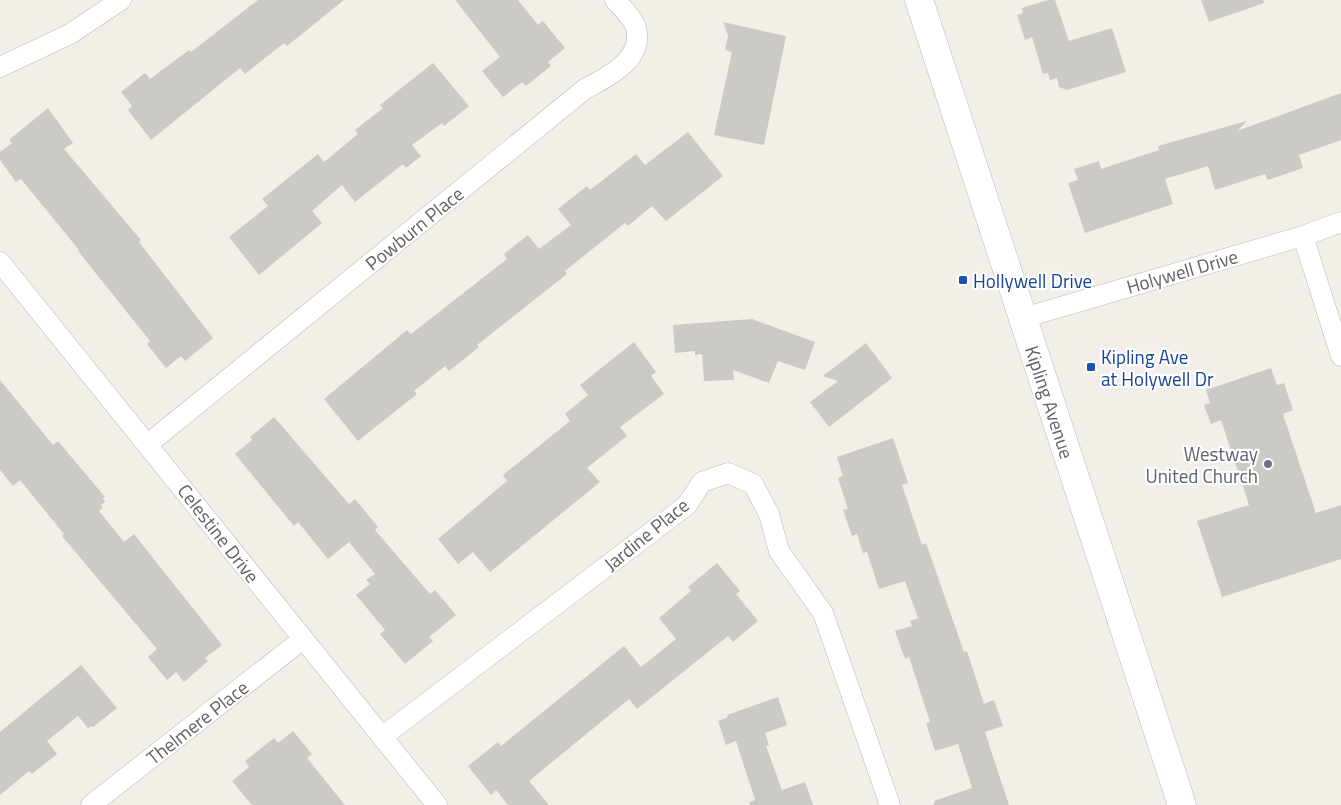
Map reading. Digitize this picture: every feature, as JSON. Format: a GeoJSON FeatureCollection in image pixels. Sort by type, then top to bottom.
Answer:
{"type":"FeatureCollection","features":[{"type":"Feature","properties":{"kind":"main road","name":"Kipling Avenue"},"geometry":{"type":"LineString","coordinates":[[919,0],[1182,805]]}},
{"type":"Feature","properties":{"kind":"street"},"geometry":{"type":"LineString","coordinates":[[0,68],[70,34],[121,0]]}},
{"type":"Feature","properties":{"kind":"street","name":"Powburn Place"},"geometry":{"type":"LineString","coordinates":[[148,444],[585,89],[617,71],[636,49],[636,28],[615,0]]}},
{"type":"Feature","properties":{"kind":"street","name":"Holywell Drive"},"geometry":{"type":"LineString","coordinates":[[1023,318],[1303,236],[1341,222]]}},
{"type":"Feature","properties":{"kind":"street"},"geometry":{"type":"LineString","coordinates":[[1303,236],[1341,356]]}},
{"type":"Feature","properties":{"kind":"street","name":"Celestine Drive"},"geometry":{"type":"LineString","coordinates":[[0,262],[437,805]]}},
{"type":"Feature","properties":{"kind":"street","name":"Jardine Place"},"geometry":{"type":"LineString","coordinates":[[382,737],[687,505],[702,482],[728,472],[753,484],[769,514],[779,551],[823,613],[890,805]]}},
{"type":"Feature","properties":{"kind":"street","name":"Thelmere Place"},"geometry":{"type":"LineString","coordinates":[[91,805],[303,639]]}},
{"type":"Feature","properties":{"kind":"building"},"geometry":{"type":"Polygon","coordinates":[[[258,0],[344,0],[287,46],[284,43],[245,74],[240,68],[151,140],[128,110],[132,106],[121,92],[145,73],[150,79],[189,50],[191,52],[258,0]]]}},
{"type":"Feature","properties":{"kind":"building"},"geometry":{"type":"Polygon","coordinates":[[[455,0],[518,0],[538,25],[543,21],[565,48],[548,62],[551,66],[526,86],[522,82],[503,97],[482,71],[500,57],[455,0]]]}},
{"type":"Feature","properties":{"kind":"building"},"geometry":{"type":"Polygon","coordinates":[[[1048,0],[1055,0],[1069,41],[1112,28],[1126,72],[1067,90],[1059,87],[1057,78],[1050,80],[1048,73],[1043,74],[1032,37],[1025,40],[1017,15],[1023,13],[1022,8],[1048,0]]]}},
{"type":"Feature","properties":{"kind":"building"},"geometry":{"type":"Polygon","coordinates":[[[1201,0],[1263,0],[1264,3],[1209,22],[1201,0]]]}},
{"type":"Feature","properties":{"kind":"building"},"geometry":{"type":"Polygon","coordinates":[[[723,22],[786,36],[764,145],[714,135],[732,52],[725,50],[728,36],[723,22]]]}},
{"type":"Feature","properties":{"kind":"building"},"geometry":{"type":"Polygon","coordinates":[[[433,63],[469,106],[444,126],[442,123],[412,145],[421,156],[406,168],[403,164],[355,202],[342,185],[312,211],[322,223],[259,275],[229,237],[268,206],[262,199],[318,154],[324,162],[358,134],[355,130],[383,108],[380,105],[433,63]]]}},
{"type":"Feature","properties":{"kind":"building"},"geometry":{"type":"Polygon","coordinates":[[[1341,93],[1341,140],[1299,155],[1303,168],[1268,180],[1265,174],[1215,190],[1208,166],[1165,179],[1173,204],[1085,233],[1068,183],[1078,180],[1074,169],[1099,161],[1101,169],[1159,150],[1158,146],[1247,121],[1237,131],[1341,93]]]}},
{"type":"Feature","properties":{"kind":"building"},"geometry":{"type":"Polygon","coordinates":[[[48,108],[73,143],[64,149],[141,240],[139,242],[213,338],[185,361],[181,356],[166,368],[147,344],[150,341],[79,250],[21,179],[16,182],[0,160],[0,152],[12,143],[9,140],[48,108]]]}},
{"type":"Feature","properties":{"kind":"building"},"geometry":{"type":"Polygon","coordinates":[[[688,132],[723,176],[666,221],[652,206],[628,226],[625,223],[565,271],[567,274],[477,345],[479,347],[449,371],[445,366],[414,391],[417,394],[358,441],[324,399],[407,330],[411,334],[507,259],[504,254],[528,235],[539,249],[571,225],[558,209],[587,186],[590,190],[636,154],[645,165],[688,132]]]}},
{"type":"Feature","properties":{"kind":"building"},"geometry":{"type":"Polygon","coordinates":[[[752,319],[815,342],[805,370],[778,361],[769,383],[733,370],[734,380],[704,381],[702,354],[695,355],[695,351],[675,353],[673,325],[752,319]]]}},
{"type":"Feature","properties":{"kind":"building"},"geometry":{"type":"Polygon","coordinates":[[[634,342],[656,372],[651,376],[664,394],[620,427],[627,436],[587,468],[600,482],[490,572],[473,552],[458,564],[438,539],[507,481],[503,475],[570,421],[565,414],[588,395],[580,385],[634,342]]]}},
{"type":"Feature","properties":{"kind":"building"},"geometry":{"type":"Polygon","coordinates":[[[866,343],[892,378],[829,427],[810,402],[838,381],[823,376],[866,343]]]}},
{"type":"Feature","properties":{"kind":"building","name":"Westway United Church"},"geometry":{"type":"Polygon","coordinates":[[[1271,368],[1277,385],[1284,383],[1293,410],[1283,414],[1316,513],[1341,505],[1341,559],[1222,597],[1197,521],[1249,505],[1221,420],[1211,424],[1204,405],[1210,403],[1206,390],[1271,368]]]}},
{"type":"Feature","properties":{"kind":"building"},"geometry":{"type":"Polygon","coordinates":[[[0,380],[53,445],[58,441],[105,497],[103,498],[105,502],[101,505],[103,508],[99,511],[124,542],[134,534],[222,645],[205,658],[208,661],[184,682],[176,672],[167,680],[148,657],[157,649],[62,536],[64,534],[20,480],[13,486],[0,470],[0,380]]]}},
{"type":"Feature","properties":{"kind":"building"},"geometry":{"type":"Polygon","coordinates":[[[274,417],[349,504],[355,499],[378,527],[375,530],[430,594],[435,590],[456,615],[429,637],[433,641],[405,664],[380,634],[385,630],[356,595],[370,584],[366,580],[375,574],[349,542],[328,559],[298,522],[294,526],[235,454],[252,440],[250,437],[274,417]]]}},
{"type":"Feature","properties":{"kind":"building"},"geometry":{"type":"Polygon","coordinates":[[[893,438],[908,483],[902,485],[922,545],[926,543],[964,652],[967,651],[984,704],[994,700],[1003,726],[985,732],[1009,805],[934,805],[934,801],[972,788],[958,744],[935,751],[926,723],[930,722],[909,657],[905,659],[895,631],[912,626],[910,621],[918,618],[905,581],[879,589],[867,552],[863,553],[857,534],[852,536],[843,510],[848,509],[838,478],[843,476],[837,457],[893,438]]]}},
{"type":"Feature","properties":{"kind":"building"},"geometry":{"type":"Polygon","coordinates":[[[717,563],[740,591],[736,594],[758,621],[733,642],[728,636],[637,709],[629,699],[529,781],[549,805],[508,805],[496,790],[491,795],[468,766],[498,742],[501,746],[624,646],[641,667],[676,639],[659,618],[691,591],[688,587],[717,563]]]}},
{"type":"Feature","properties":{"kind":"building"},"geometry":{"type":"Polygon","coordinates":[[[81,665],[117,708],[93,727],[88,728],[78,716],[47,741],[57,754],[32,774],[29,771],[0,795],[0,732],[81,665]]]}},
{"type":"Feature","properties":{"kind":"building"},"geometry":{"type":"Polygon","coordinates":[[[778,697],[787,725],[765,733],[769,745],[766,746],[782,790],[805,782],[813,805],[750,805],[749,802],[755,800],[736,741],[726,745],[718,721],[728,717],[727,715],[778,697]]]}},
{"type":"Feature","properties":{"kind":"building"},"geometry":{"type":"Polygon","coordinates":[[[293,731],[312,754],[307,758],[345,805],[252,805],[232,781],[249,767],[245,761],[274,738],[278,743],[293,731]]]}},
{"type":"Feature","properties":{"kind":"place","name":"Hollywell Drive"},"geometry":{"type":"Point","coordinates":[963,280]}},
{"type":"Feature","properties":{"kind":"place","name":"Kipling Ave at Holywell Dr"},"geometry":{"type":"Point","coordinates":[1091,367]}},
{"type":"Feature","properties":{"kind":"place","name":"Westway United Church"},"geometry":{"type":"Point","coordinates":[1268,464]}}]}
